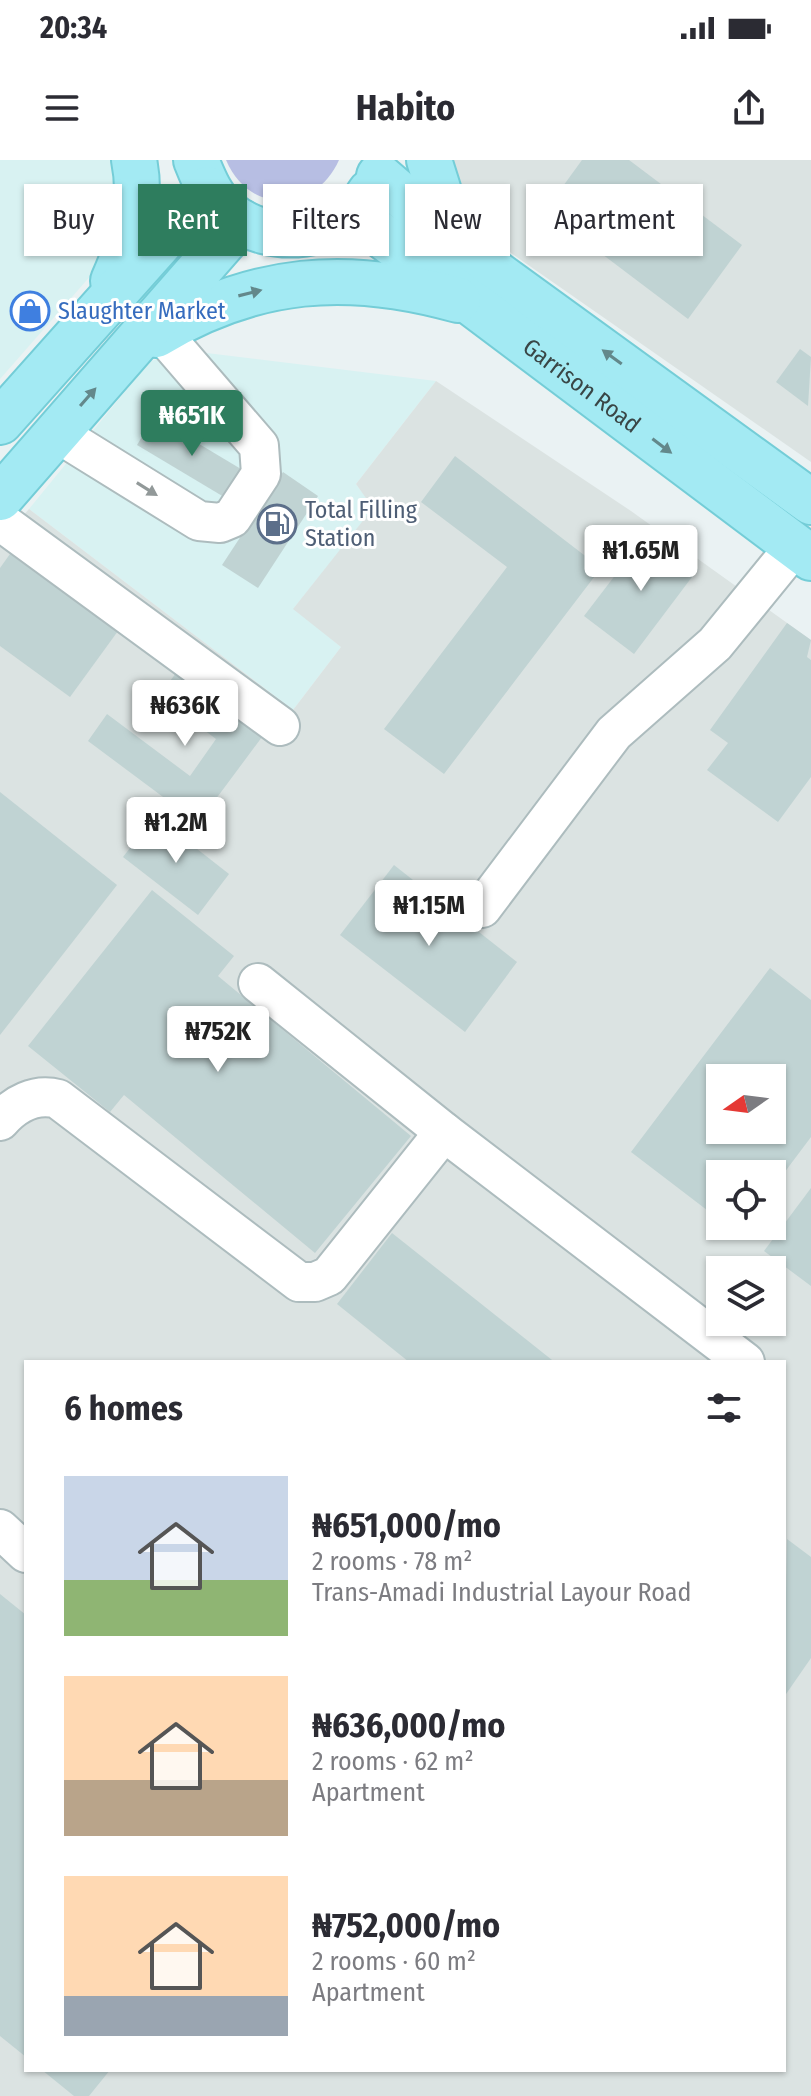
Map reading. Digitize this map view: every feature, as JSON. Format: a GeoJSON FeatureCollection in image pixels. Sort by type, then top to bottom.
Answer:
{"type":"FeatureCollection","features":[{"type":"Feature","properties":{"kind":"main road"},"geometry":{"type":"LineString","coordinates":[[103,304],[137,214],[138,182],[134,160]]}},
{"type":"Feature","properties":{"kind":"main road"},"geometry":{"type":"LineString","coordinates":[[429,160],[437,184]]}},
{"type":"Feature","properties":{"kind":"main road","name":"Garrison Road"},"geometry":{"type":"LineString","coordinates":[[381,168],[405,191]]}},
{"type":"Feature","properties":{"kind":"main road"},"geometry":{"type":"LineString","coordinates":[[0,422],[103,304],[202,175]]}},
{"type":"Feature","properties":{"kind":"main road","name":"Garrison Road"},"geometry":{"type":"LineString","coordinates":[[389,241],[803,552]]}},
{"type":"Feature","properties":{"kind":"main road"},"geometry":{"type":"LineString","coordinates":[[0,498],[148,335],[213,256]]}},
{"type":"Feature","properties":{"kind":"main road","name":"Garrison Road"},"geometry":{"type":"LineString","coordinates":[[472,256],[811,502]]}},
{"type":"Feature","properties":{"kind":"main road"},"geometry":{"type":"LineString","coordinates":[[148,335],[227,299],[290,283],[356,280],[421,290],[475,305]]}},
{"type":"Feature","properties":{"kind":"lane"},"geometry":{"type":"LineString","coordinates":[[57,433],[199,521],[220,523],[232,518],[261,474],[259,446],[148,335]]}},
{"type":"Feature","properties":{"kind":"lane"},"geometry":{"type":"LineString","coordinates":[[0,521],[280,726]]}},
{"type":"Feature","properties":{"kind":"lane"},"geometry":{"type":"LineString","coordinates":[[482,908],[614,733],[715,644],[803,552]]}},
{"type":"Feature","properties":{"kind":"lane"},"geometry":{"type":"LineString","coordinates":[[258,983],[444,1132],[742,1360]]}},
{"type":"Feature","properties":{"kind":"lane"},"geometry":{"type":"LineString","coordinates":[[0,1121],[25,1101],[43,1095],[58,1099],[299,1282],[315,1282],[329,1276],[444,1132]]}},
{"type":"Feature","properties":{"kind":"lane"},"geometry":{"type":"LineString","coordinates":[[0,1529],[24,1551]]}},
{"type":"Feature","properties":{"kind":"shaded area","name":"Slaughter Market"},"geometry":{"type":"Polygon","coordinates":[[[0,160],[119,160],[121,184],[24,184],[24,256],[103,256],[100,265],[0,379],[0,160]]]}},
{"type":"Feature","properties":{"kind":"shaded area"},"geometry":{"type":"Polygon","coordinates":[[[226,160],[339,160],[322,184],[263,184],[263,198],[250,191],[247,184],[237,178],[226,160]]]}},
{"type":"Feature","properties":{"kind":"shaded area"},"geometry":{"type":"Polygon","coordinates":[[[448,160],[811,160],[811,462],[511,253],[510,184],[456,184],[448,160]]]}},
{"type":"Feature","properties":{"kind":"shaded area"},"geometry":{"type":"Polygon","coordinates":[[[190,351],[436,381],[356,484],[374,508],[294,608],[341,647],[293,710],[29,509],[150,361],[190,351]]]}},
{"type":"Feature","properties":{"kind":"shaded area"},"geometry":{"type":"Polygon","coordinates":[[[436,381],[631,511],[811,640],[811,2096],[0,2096],[0,542],[29,509],[293,710],[341,647],[293,609],[373,508],[356,484],[436,381]]]}},
{"type":"Feature","properties":{"kind":"building"},"geometry":{"type":"Polygon","coordinates":[[[582,160],[629,160],[661,184],[565,184],[582,160]]]}},
{"type":"Feature","properties":{"kind":"building"},"geometry":{"type":"Polygon","coordinates":[[[703,216],[742,245],[688,319],[605,256],[703,256],[703,216]]]}},
{"type":"Feature","properties":{"kind":"building"},"geometry":{"type":"Polygon","coordinates":[[[800,349],[811,357],[808,406],[776,382],[800,349]]]}},
{"type":"Feature","properties":{"kind":"building"},"geometry":{"type":"Polygon","coordinates":[[[154,417],[246,472],[229,500],[137,445],[154,417]]]}},
{"type":"Feature","properties":{"kind":"building"},"geometry":{"type":"Polygon","coordinates":[[[455,456],[601,568],[444,774],[384,729],[507,567],[421,502],[455,456]]]}},
{"type":"Feature","properties":{"kind":"building"},"geometry":{"type":"Polygon","coordinates":[[[283,472],[318,496],[258,588],[222,565],[283,472]]]}},
{"type":"Feature","properties":{"kind":"building"},"geometry":{"type":"Polygon","coordinates":[[[649,531],[698,569],[634,654],[584,616],[649,531]]]}},
{"type":"Feature","properties":{"kind":"building"},"geometry":{"type":"Polygon","coordinates":[[[10,554],[118,631],[70,697],[0,646],[0,568],[10,554]]]}},
{"type":"Feature","properties":{"kind":"building"},"geometry":{"type":"Polygon","coordinates":[[[787,623],[811,640],[807,657],[811,660],[811,777],[778,822],[707,770],[728,743],[710,730],[787,623]]]}},
{"type":"Feature","properties":{"kind":"building"},"geometry":{"type":"Polygon","coordinates":[[[179,669],[265,733],[198,823],[88,741],[107,714],[190,776],[216,739],[159,696],[179,669]]]}},
{"type":"Feature","properties":{"kind":"building"},"geometry":{"type":"Polygon","coordinates":[[[0,792],[117,885],[0,1035],[0,792]]]}},
{"type":"Feature","properties":{"kind":"building"},"geometry":{"type":"Polygon","coordinates":[[[155,816],[229,874],[198,915],[123,857],[155,816]]]}},
{"type":"Feature","properties":{"kind":"building"},"geometry":{"type":"Polygon","coordinates":[[[394,865],[517,962],[465,1032],[340,935],[394,865]]]}},
{"type":"Feature","properties":{"kind":"building"},"geometry":{"type":"Polygon","coordinates":[[[152,890],[234,956],[218,976],[411,1136],[315,1253],[124,1095],[110,1112],[28,1046],[152,890]]]}},
{"type":"Feature","properties":{"kind":"building"},"geometry":{"type":"Polygon","coordinates":[[[770,968],[811,1000],[811,1137],[786,1170],[786,1160],[706,1160],[706,1209],[631,1152],[770,968]]]}},
{"type":"Feature","properties":{"kind":"building"},"geometry":{"type":"Polygon","coordinates":[[[811,1188],[811,1286],[786,1267],[786,1256],[771,1256],[764,1251],[772,1240],[786,1240],[786,1222],[811,1188]]]}},
{"type":"Feature","properties":{"kind":"building"},"geometry":{"type":"Polygon","coordinates":[[[392,1233],[552,1360],[407,1360],[337,1304],[392,1233]]]}},
{"type":"Feature","properties":{"kind":"building"},"geometry":{"type":"Polygon","coordinates":[[[787,1539],[811,1557],[811,1658],[786,1694],[787,1539]]]}},
{"type":"Feature","properties":{"kind":"building"},"geometry":{"type":"Polygon","coordinates":[[[0,1594],[24,1613],[24,2055],[0,2036],[0,1594]]]}},
{"type":"Feature","properties":{"kind":"building"},"geometry":{"type":"Polygon","coordinates":[[[44,2072],[108,2072],[89,2096],[74,2096],[44,2072]]]}},
{"type":"Feature","properties":{"kind":"place","name":"Slaughter Market"},"geometry":{"type":"Point","coordinates":[30,311]}},
{"type":"Feature","properties":{"kind":"place","name":"Total Filling Station"},"geometry":{"type":"Point","coordinates":[277,524]}}]}
